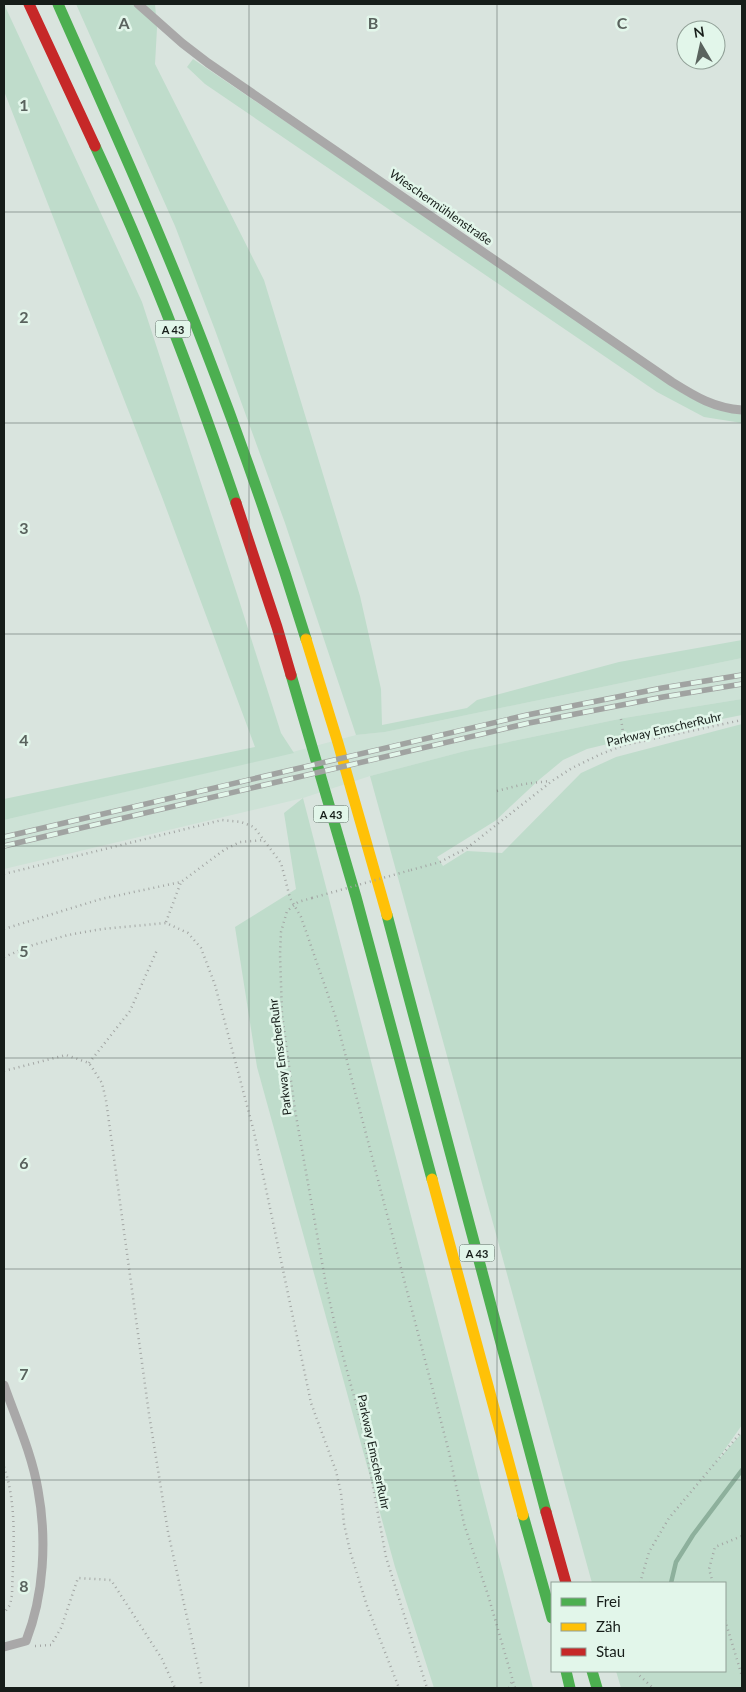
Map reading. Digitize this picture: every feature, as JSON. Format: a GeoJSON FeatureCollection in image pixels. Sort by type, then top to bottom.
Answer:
{"type":"FeatureCollection","features":[{"type":"Feature","properties":{"kind":"highway","name":"A 43"},"geometry":{"type":"LineString","coordinates":[[29,4],[120,200],[176,337],[226,475],[277,627],[356,897],[519,1503],[551,1615]]}},
{"type":"Feature","properties":{"kind":"highway","name":"A 43"},"geometry":{"type":"LineString","coordinates":[[58,4],[142,191],[200,332],[250,468],[300,620],[340,749],[381,893],[566,1582]]}},
{"type":"Feature","properties":{"kind":"highway"},"geometry":{"type":"LineString","coordinates":[[566,1672],[570,1688]]}},
{"type":"Feature","properties":{"kind":"highway"},"geometry":{"type":"LineString","coordinates":[[592,1672],[597,1688]]}},
{"type":"Feature","properties":{"kind":"lane","name":"Wieschermühlenstraße"},"geometry":{"type":"LineString","coordinates":[[138,4],[208,63],[672,382],[699,399],[726,408],[742,410]]}},
{"type":"Feature","properties":{"kind":"lane"},"geometry":{"type":"LineString","coordinates":[[4,1385],[28,1450],[38,1490],[43,1530],[39,1596],[32,1627],[26,1641],[4,1647]]}},
{"type":"Feature","properties":{"kind":"path"},"geometry":{"type":"LineString","coordinates":[[622,719],[625,745]]}},
{"type":"Feature","properties":{"kind":"path","name":"Parkway EmscherRuhr"},"geometry":{"type":"LineString","coordinates":[[427,1688],[386,1557],[360,1422],[326,1285],[294,1110],[282,1014],[280,954],[281,932],[284,919],[294,905],[312,898],[440,862],[467,848],[552,781],[601,754],[625,745],[742,720]]}},
{"type":"Feature","properties":{"kind":"path"},"geometry":{"type":"LineString","coordinates":[[497,791],[524,784],[552,781]]}},
{"type":"Feature","properties":{"kind":"path"},"geometry":{"type":"LineString","coordinates":[[4,874],[222,820],[241,822],[254,827],[281,863],[290,898],[301,917],[335,1015],[449,1452],[464,1524],[516,1688]]}},
{"type":"Feature","properties":{"kind":"path"},"geometry":{"type":"LineString","coordinates":[[4,929],[101,899],[181,882],[224,850],[240,842],[264,840]]}},
{"type":"Feature","properties":{"kind":"path"},"geometry":{"type":"LineString","coordinates":[[166,923],[181,882]]}},
{"type":"Feature","properties":{"kind":"path"},"geometry":{"type":"LineString","coordinates":[[4,957],[33,945],[68,935],[102,929],[166,923],[188,933],[202,948],[215,985],[261,1164],[311,1403],[336,1471],[344,1524],[367,1606],[399,1688]]}},
{"type":"Feature","properties":{"kind":"path"},"geometry":{"type":"LineString","coordinates":[[89,1063],[130,1011],[157,950]]}},
{"type":"Feature","properties":{"kind":"path"},"geometry":{"type":"LineString","coordinates":[[4,1071],[66,1055],[89,1063],[102,1082],[150,1424],[168,1532],[202,1688]]}},
{"type":"Feature","properties":{"kind":"path"},"geometry":{"type":"LineString","coordinates":[[640,1582],[649,1552],[669,1518],[742,1431]]}},
{"type":"Feature","properties":{"kind":"path"},"geometry":{"type":"LineString","coordinates":[[4,1467],[12,1506],[14,1530],[12,1595],[10,1605],[4,1614]]}},
{"type":"Feature","properties":{"kind":"path"},"geometry":{"type":"LineString","coordinates":[[713,1582],[709,1569],[715,1547],[742,1536]]}},
{"type":"Feature","properties":{"kind":"path"},"geometry":{"type":"LineString","coordinates":[[26,1641],[36,1647],[51,1645],[61,1628],[78,1578],[111,1580],[162,1658],[175,1688]]}},
{"type":"Feature","properties":{"kind":"path"},"geometry":{"type":"LineString","coordinates":[[726,1623],[742,1676]]}},
{"type":"Feature","properties":{"kind":"path"},"geometry":{"type":"LineString","coordinates":[[638,1672],[639,1675],[654,1688]]}},
{"type":"Feature","properties":{"kind":"path"},"geometry":{"type":"LineString","coordinates":[[509,1688],[513,1678]]}},
{"type":"Feature","properties":{"kind":"shaded area"},"geometry":{"type":"Polygon","coordinates":[[[4,4],[142,302],[281,733],[294,753],[4,820],[4,799],[255,747],[162,497],[4,91],[4,4]]]}},
{"type":"Feature","properties":{"kind":"shaded area"},"geometry":{"type":"Polygon","coordinates":[[[76,4],[155,4],[157,28],[155,64],[264,280],[360,596],[381,689],[382,725],[467,708],[477,700],[619,662],[742,640],[742,658],[385,732],[356,735],[285,523],[215,330],[175,226],[76,4]]]}},
{"type":"Feature","properties":{"kind":"shaded area"},"geometry":{"type":"Polygon","coordinates":[[[193,59],[673,387],[699,402],[727,412],[742,414],[742,423],[704,417],[657,392],[205,84],[187,67],[193,59]]]}},
{"type":"Feature","properties":{"kind":"shaded area"},"geometry":{"type":"Polygon","coordinates":[[[742,658],[742,699],[624,718],[465,751],[370,776],[303,798],[4,869],[4,820],[274,757],[356,735],[385,732],[742,658]]]}},
{"type":"Feature","properties":{"kind":"shaded area"},"geometry":{"type":"Polygon","coordinates":[[[742,699],[742,715],[657,732],[587,749],[563,760],[495,821],[437,857],[443,866],[467,851],[502,853],[581,773],[616,757],[742,724],[742,1425],[716,1462],[742,1433],[742,1688],[621,1688],[616,1672],[726,1672],[726,1582],[592,1582],[370,776],[465,751],[624,718],[742,699]]]}},
{"type":"Feature","properties":{"kind":"shaded area"},"geometry":{"type":"Polygon","coordinates":[[[303,798],[533,1688],[434,1688],[395,1567],[257,1067],[235,927],[296,889],[284,813],[303,798]]]}},
{"type":"Feature","properties":{"kind":"waterway"},"geometry":{"type":"LineString","coordinates":[[671,1582],[676,1562],[693,1535],[742,1470]]}},
{"type":"Feature","properties":{"kind":"railway"},"geometry":{"type":"LineString","coordinates":[[4,837],[527,715],[662,688],[742,675]]}},
{"type":"Feature","properties":{"kind":"railway"},"geometry":{"type":"LineString","coordinates":[[4,846],[529,723],[742,684]]}},
{"type":"Feature","properties":{"kind":"traffic: fast"},"geometry":{"type":"LineString","coordinates":[[58,4],[189,307],[259,494],[306,639]]}},
{"type":"Feature","properties":{"kind":"traffic: fast"},"geometry":{"type":"LineString","coordinates":[[95,146],[134,234],[170,323],[236,503]]}},
{"type":"Feature","properties":{"kind":"traffic: fast"},"geometry":{"type":"LineString","coordinates":[[291,675],[356,897],[432,1179]]}},
{"type":"Feature","properties":{"kind":"traffic: fast"},"geometry":{"type":"LineString","coordinates":[[387,915],[546,1512]]}},
{"type":"Feature","properties":{"kind":"traffic: fast"},"geometry":{"type":"LineString","coordinates":[[523,1515],[551,1614]]}},
{"type":"Feature","properties":{"kind":"traffic: fast"},"geometry":{"type":"LineString","coordinates":[[566,1672],[570,1688]]}},
{"type":"Feature","properties":{"kind":"traffic: fast"},"geometry":{"type":"LineString","coordinates":[[592,1672],[597,1688]]}},
{"type":"Feature","properties":{"kind":"traffic: slow"},"geometry":{"type":"LineString","coordinates":[[306,639],[387,915]]}},
{"type":"Feature","properties":{"kind":"traffic: slow"},"geometry":{"type":"LineString","coordinates":[[432,1179],[523,1515]]}},
{"type":"Feature","properties":{"kind":"traffic: jam"},"geometry":{"type":"LineString","coordinates":[[29,4],[95,146]]}},
{"type":"Feature","properties":{"kind":"traffic: jam"},"geometry":{"type":"LineString","coordinates":[[236,503],[291,675]]}},
{"type":"Feature","properties":{"kind":"traffic: jam"},"geometry":{"type":"LineString","coordinates":[[546,1512],[566,1582]]}}]}
